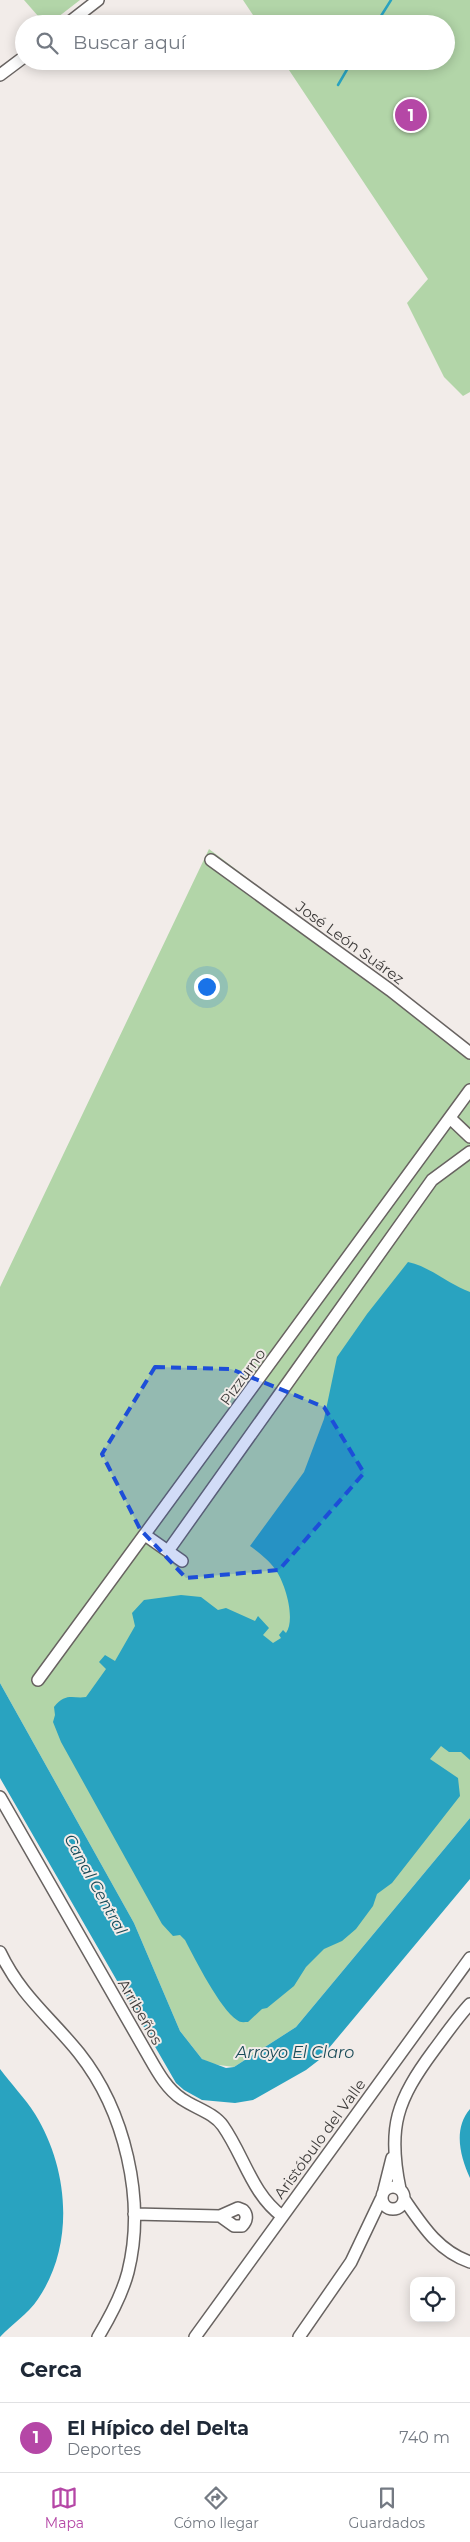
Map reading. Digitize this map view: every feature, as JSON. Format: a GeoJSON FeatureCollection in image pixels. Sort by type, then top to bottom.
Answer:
{"type":"FeatureCollection","features":[{"type":"Feature","properties":{"kind":"street"},"geometry":{"type":"LineString","coordinates":[[79,15],[98,0]]}},
{"type":"Feature","properties":{"kind":"street"},"geometry":{"type":"LineString","coordinates":[[0,75],[15,63]]}},
{"type":"Feature","properties":{"kind":"street","name":"José León Suárez"},"geometry":{"type":"LineString","coordinates":[[210,860],[390,990],[470,1053]]}},
{"type":"Feature","properties":{"kind":"street","name":"Pizzurno"},"geometry":{"type":"LineString","coordinates":[[38,1680],[470,1090]]}},
{"type":"Feature","properties":{"kind":"street"},"geometry":{"type":"LineString","coordinates":[[450,1118],[470,1137]]}},
{"type":"Feature","properties":{"kind":"street"},"geometry":{"type":"LineString","coordinates":[[168,1551],[426,1188],[439,1174],[470,1152]]}},
{"type":"Feature","properties":{"kind":"street"},"geometry":{"type":"LineString","coordinates":[[145,1535],[182,1561]]}},
{"type":"Feature","properties":{"kind":"street","name":"Arribeños"},"geometry":{"type":"LineString","coordinates":[[0,1797],[164,2080],[182,2100],[213,2117],[223,2126],[261,2196],[270,2207],[282,2216]]}},
{"type":"Feature","properties":{"kind":"street"},"geometry":{"type":"LineString","coordinates":[[0,1952],[3,1967],[28,1999],[80,2054],[100,2087],[113,2115],[126,2155],[134,2214],[128,2273],[116,2305],[98,2337]]}},
{"type":"Feature","properties":{"kind":"street","name":"Aristóbulo del Valle"},"geometry":{"type":"LineString","coordinates":[[195,2337],[470,1958]]}},
{"type":"Feature","properties":{"kind":"street"},"geometry":{"type":"LineString","coordinates":[[300,2336],[337,2286],[372,2223],[383,2195],[393,2152],[397,2120],[404,2096],[416,2074],[470,2004]]}},
{"type":"Feature","properties":{"kind":"street"},"geometry":{"type":"LineString","coordinates":[[372,2223],[392,2209],[402,2205],[402,2194],[393,2152]]}},
{"type":"Feature","properties":{"kind":"street"},"geometry":{"type":"LineString","coordinates":[[383,2195],[394,2186],[402,2194],[416,2219]]}},
{"type":"Feature","properties":{"kind":"street"},"geometry":{"type":"LineString","coordinates":[[383,2195],[392,2209],[407,2212],[444,2248],[470,2262]]}},
{"type":"Feature","properties":{"kind":"street"},"geometry":{"type":"LineString","coordinates":[[134,2214],[220,2216]]}},
{"type":"Feature","properties":{"kind":"highlighted area"},"geometry":{"type":"Polygon","coordinates":[[[155,1367],[231,1369],[324,1407],[364,1473],[279,1570],[186,1578],[140,1529],[102,1454],[155,1367]]]}},
{"type":"Feature","properties":{"kind":"green space"},"geometry":{"type":"Polygon","coordinates":[[[24,0],[80,0],[61,15],[37,15],[24,0]]]}},
{"type":"Feature","properties":{"kind":"green space"},"geometry":{"type":"Polygon","coordinates":[[[243,0],[470,0],[470,392],[463,396],[444,377],[407,303],[428,279],[289,70],[455,70],[455,15],[253,15],[243,0]]]}},
{"type":"Feature","properties":{"kind":"green space"},"geometry":{"type":"Polygon","coordinates":[[[209,849],[470,1046],[470,1818],[296,2027],[234,2067],[211,2064],[202,2059],[180,2031],[134,1923],[0,1683],[0,1287],[209,849]]]}},
{"type":"Feature","properties":{"kind":"water"},"geometry":{"type":"Polygon","coordinates":[[[408,1262],[416,1264],[470,1292],[470,1760],[461,1752],[449,1752],[441,1746],[430,1759],[458,1778],[460,1796],[392,1883],[377,1894],[373,1906],[356,1929],[342,1941],[324,1949],[306,1967],[294,1986],[267,2008],[262,2009],[248,2022],[241,2022],[223,2006],[201,1971],[185,1940],[180,1935],[173,1936],[162,1924],[61,1742],[53,1722],[55,1715],[54,1707],[62,1699],[86,1697],[106,1669],[99,1662],[105,1655],[115,1661],[135,1626],[132,1613],[144,1600],[181,1595],[201,1597],[218,1610],[226,1608],[255,1621],[258,1616],[269,1628],[263,1635],[273,1643],[281,1638],[279,1635],[283,1630],[286,1633],[289,1627],[290,1610],[286,1591],[279,1575],[272,1566],[250,1546],[304,1472],[324,1419],[337,1357],[367,1314],[408,1262]]]}},
{"type":"Feature","properties":{"kind":"water"},"geometry":{"type":"Polygon","coordinates":[[[0,1683],[134,1923],[180,2031],[202,2059],[226,2068],[234,2067],[296,2027],[470,1818],[470,1879],[319,2060],[306,2070],[253,2100],[235,2103],[202,2100],[176,2083],[0,1778],[0,1683]]]}},
{"type":"Feature","properties":{"kind":"water"},"geometry":{"type":"Polygon","coordinates":[[[0,2069],[31,2108],[46,2136],[61,2182],[63,2207],[58,2255],[50,2278],[34,2304],[0,2337],[0,2069]]]}},
{"type":"Feature","properties":{"kind":"water"},"geometry":{"type":"Polygon","coordinates":[[[470,2109],[470,2178],[463,2161],[460,2134],[461,2125],[470,2109]]]}},
{"type":"Feature","properties":{"kind":"waterway"},"geometry":{"type":"LineString","coordinates":[[382,15],[391,0]]}},
{"type":"Feature","properties":{"kind":"waterway"},"geometry":{"type":"LineString","coordinates":[[338,85],[347,70]]}},
{"type":"Feature","properties":{"kind":"place","name":"El Hípico del Delta"},"geometry":{"type":"Point","coordinates":[411,115]}},
{"type":"Feature","properties":{"kind":"water label","name":"Canal Central"},"geometry":{"type":"Point","coordinates":[96,1884]}},
{"type":"Feature","properties":{"kind":"water label","name":"Arroyo El Claro"},"geometry":{"type":"Point","coordinates":[295,2052]}}]}
